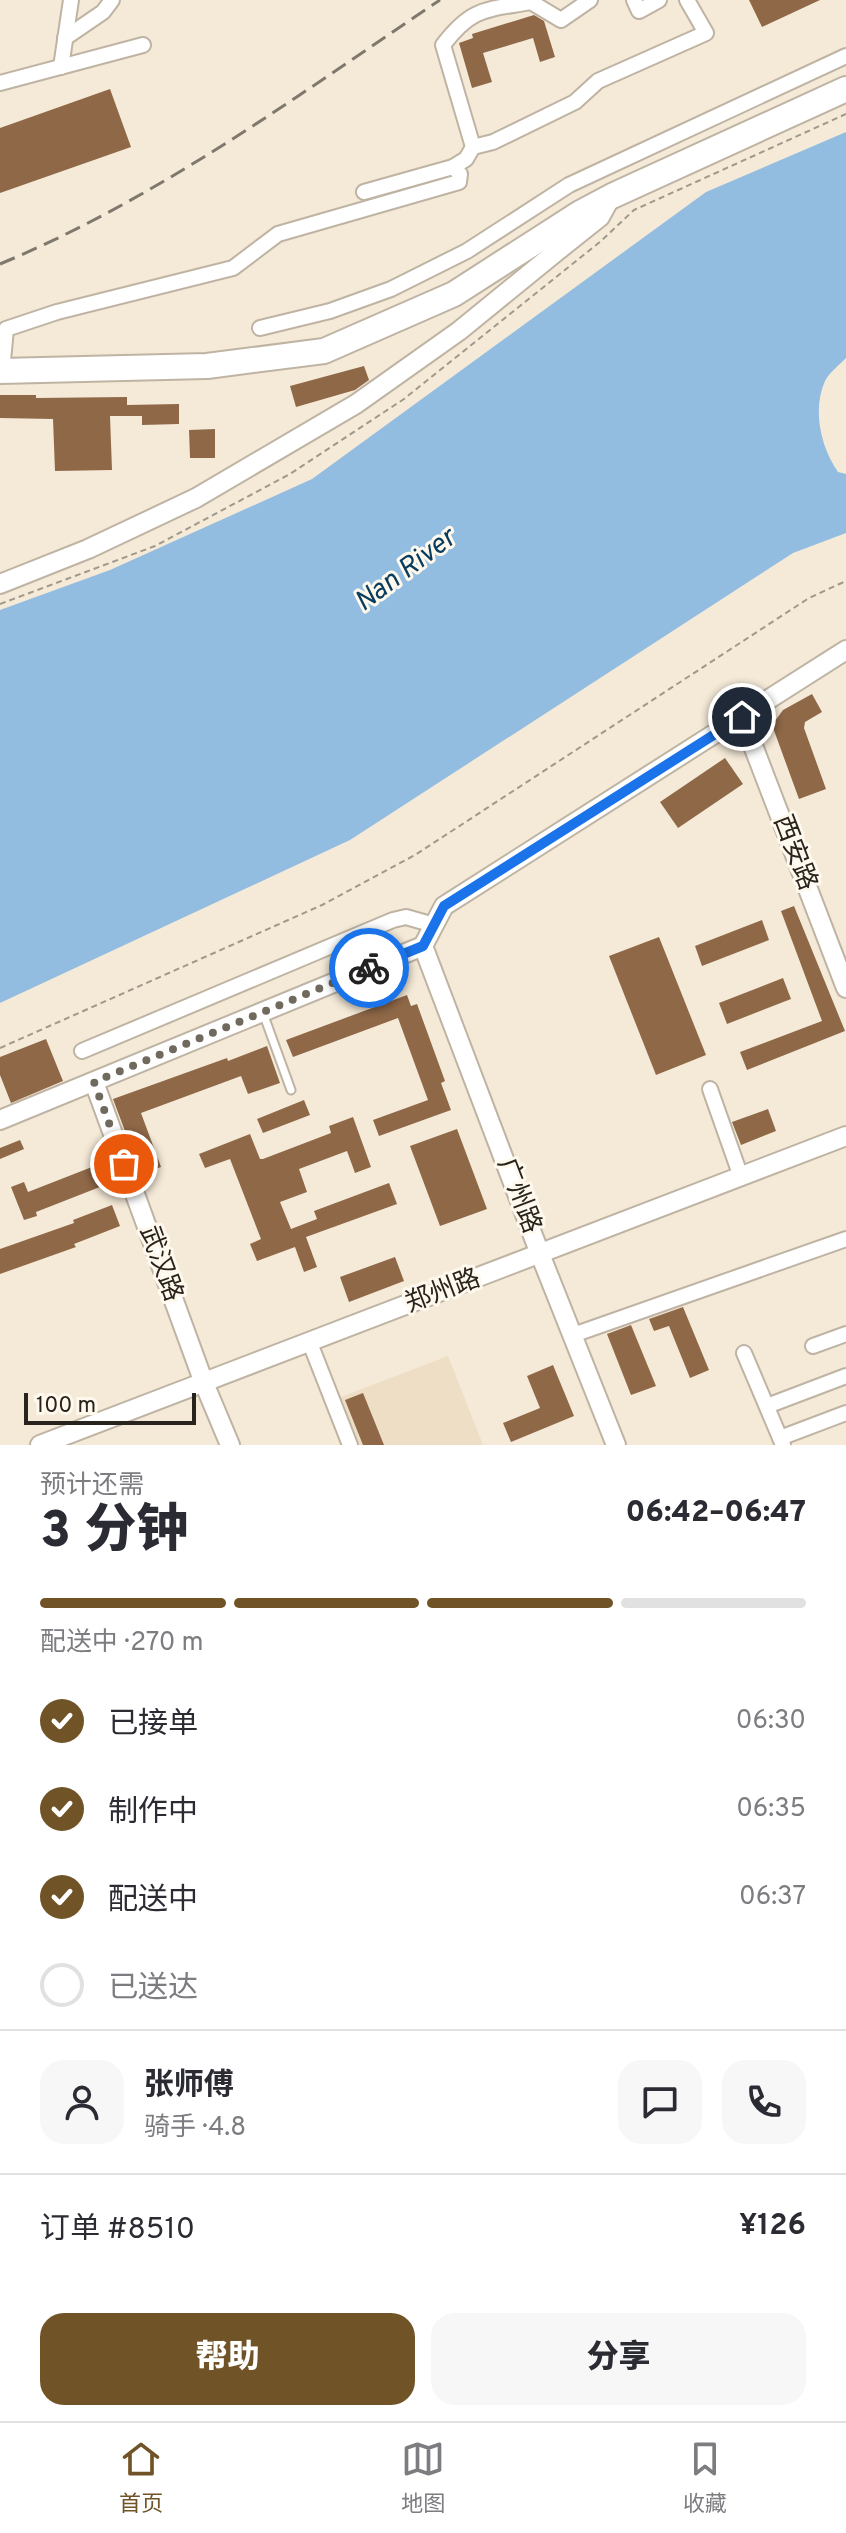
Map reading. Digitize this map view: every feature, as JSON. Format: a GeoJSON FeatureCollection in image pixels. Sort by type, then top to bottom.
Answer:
{"type":"FeatureCollection","features":[{"type":"Feature","properties":{"kind":"highway"},"geometry":{"type":"LineString","coordinates":[[1,365],[207,366],[324,351],[454,294],[551,243],[634,181],[846,78]]}},
{"type":"Feature","properties":{"kind":"highway"},"geometry":{"type":"LineString","coordinates":[[1,365],[206,354],[320,338],[444,282],[578,201],[634,181],[846,89]]}},
{"type":"Feature","properties":{"kind":"street"},"geometry":{"type":"LineString","coordinates":[[61,67],[71,0]]}},
{"type":"Feature","properties":{"kind":"street"},"geometry":{"type":"LineString","coordinates":[[65,38],[103,12],[112,0]]}},
{"type":"Feature","properties":{"kind":"street"},"geometry":{"type":"LineString","coordinates":[[473,147],[443,45],[461,22],[485,10],[531,2],[561,20],[590,0]]}},
{"type":"Feature","properties":{"kind":"street"},"geometry":{"type":"LineString","coordinates":[[634,0],[639,11],[659,0]]}},
{"type":"Feature","properties":{"kind":"street"},"geometry":{"type":"LineString","coordinates":[[364,192],[453,167],[466,159],[473,147],[493,142],[575,102],[598,81],[706,33],[687,0]]}},
{"type":"Feature","properties":{"kind":"street"},"geometry":{"type":"LineString","coordinates":[[0,83],[143,45]]}},
{"type":"Feature","properties":{"kind":"street"},"geometry":{"type":"LineString","coordinates":[[260,328],[330,311],[391,289],[467,251],[569,185],[846,56]]}},
{"type":"Feature","properties":{"kind":"street"},"geometry":{"type":"LineString","coordinates":[[1,365],[6,329],[57,312],[233,268],[278,234],[459,182],[460,174],[453,167]]}},
{"type":"Feature","properties":{"kind":"street"},"geometry":{"type":"LineString","coordinates":[[0,584],[88,549],[196,498],[356,404],[459,331],[551,243]]}},
{"type":"Feature","properties":{"kind":"street"},"geometry":{"type":"LineString","coordinates":[[0,1120],[423,946],[444,906],[846,650]]}},
{"type":"Feature","properties":{"kind":"street","name":"西安路"},"geometry":{"type":"LineString","coordinates":[[742,717],[846,988]]}},
{"type":"Feature","properties":{"kind":"street"},"geometry":{"type":"LineString","coordinates":[[82,1051],[393,920],[406,917],[434,925]]}},
{"type":"Feature","properties":{"kind":"street","name":"广州路"},"geometry":{"type":"LineString","coordinates":[[423,946],[616,1445]]}},
{"type":"Feature","properties":{"kind":"street","name":"武汉路"},"geometry":{"type":"LineString","coordinates":[[94,1082],[204,1383],[230,1445]]}},
{"type":"Feature","properties":{"kind":"street"},"geometry":{"type":"LineString","coordinates":[[710,1089],[741,1177]]}},
{"type":"Feature","properties":{"kind":"street","name":"郑州路"},"geometry":{"type":"LineString","coordinates":[[40,1445],[846,1136]]}},
{"type":"Feature","properties":{"kind":"street"},"geometry":{"type":"LineString","coordinates":[[573,1335],[846,1239]]}},
{"type":"Feature","properties":{"kind":"street"},"geometry":{"type":"LineString","coordinates":[[813,1346],[846,1334]]}},
{"type":"Feature","properties":{"kind":"street"},"geometry":{"type":"LineString","coordinates":[[310,1343],[350,1445]]}},
{"type":"Feature","properties":{"kind":"street"},"geometry":{"type":"LineString","coordinates":[[744,1353],[782,1442],[846,1413]]}},
{"type":"Feature","properties":{"kind":"street"},"geometry":{"type":"LineString","coordinates":[[767,1406],[846,1376]]}},
{"type":"Feature","properties":{"kind":"lane"},"geometry":{"type":"LineString","coordinates":[[263,1011],[291,1090]]}},
{"type":"Feature","properties":{"kind":"path"},"geometry":{"type":"LineString","coordinates":[[0,1048],[322,905],[415,855],[809,598],[846,581]]}},
{"type":"Feature","properties":{"kind":"shaded area"},"geometry":{"type":"Polygon","coordinates":[[[448,1356],[483,1445],[359,1445],[341,1397],[448,1356]]]}},
{"type":"Feature","properties":{"kind":"water","name":"Nan River"},"geometry":{"type":"Polygon","coordinates":[[[846,132],[846,358],[825,381],[819,416],[827,452],[838,472],[846,474],[846,533],[793,553],[350,840],[0,1003],[0,610],[110,570],[312,479],[706,192],[846,132]]]}},
{"type":"Feature","properties":{"kind":"building"},"geometry":{"type":"Polygon","coordinates":[[[749,0],[820,0],[762,27],[749,0]]]}},
{"type":"Feature","properties":{"kind":"building"},"geometry":{"type":"Polygon","coordinates":[[[534,15],[544,21],[555,57],[540,62],[533,38],[483,53],[492,82],[472,88],[459,43],[473,38],[472,34],[534,15]]]}},
{"type":"Feature","properties":{"kind":"building"},"geometry":{"type":"Polygon","coordinates":[[[110,89],[131,147],[0,193],[0,128],[110,89]]]}},
{"type":"Feature","properties":{"kind":"building"},"geometry":{"type":"Polygon","coordinates":[[[364,366],[369,380],[355,390],[296,407],[290,386],[364,366]]]}},
{"type":"Feature","properties":{"kind":"building"},"geometry":{"type":"Polygon","coordinates":[[[0,395],[36,395],[36,398],[127,397],[127,405],[179,404],[179,424],[142,425],[142,416],[110,416],[112,470],[55,471],[53,419],[0,418],[0,395]]]}},
{"type":"Feature","properties":{"kind":"building"},"geometry":{"type":"Polygon","coordinates":[[[215,429],[215,458],[190,458],[189,430],[215,429]]]}},
{"type":"Feature","properties":{"kind":"building"},"geometry":{"type":"Polygon","coordinates":[[[812,694],[822,712],[805,722],[804,728],[826,789],[799,799],[772,725],[783,710],[812,694]]]}},
{"type":"Feature","properties":{"kind":"building"},"geometry":{"type":"Polygon","coordinates":[[[725,758],[743,784],[678,828],[660,802],[725,758]]]}},
{"type":"Feature","properties":{"kind":"building"},"geometry":{"type":"Polygon","coordinates":[[[794,906],[845,1031],[747,1070],[740,1052],[822,1021],[781,911],[794,906]]]}},
{"type":"Feature","properties":{"kind":"building"},"geometry":{"type":"Polygon","coordinates":[[[762,920],[769,940],[702,966],[695,946],[762,920]]]}},
{"type":"Feature","properties":{"kind":"building"},"geometry":{"type":"Polygon","coordinates":[[[659,937],[706,1055],[656,1075],[609,956],[659,937]]]}},
{"type":"Feature","properties":{"kind":"building"},"geometry":{"type":"Polygon","coordinates":[[[783,978],[791,999],[727,1024],[719,1003],[783,978]]]}},
{"type":"Feature","properties":{"kind":"building"},"geometry":{"type":"Polygon","coordinates":[[[407,995],[411,1006],[417,1004],[445,1081],[441,1083],[451,1110],[379,1136],[373,1120],[428,1100],[398,1018],[293,1057],[286,1040],[407,995]]]}},
{"type":"Feature","properties":{"kind":"building"},"geometry":{"type":"Polygon","coordinates":[[[46,1039],[63,1081],[11,1103],[0,1075],[0,1057],[46,1039]]]}},
{"type":"Feature","properties":{"kind":"building"},"geometry":{"type":"Polygon","coordinates":[[[267,1046],[280,1083],[248,1094],[241,1076],[141,1113],[161,1167],[141,1174],[113,1099],[267,1046]]]}},
{"type":"Feature","properties":{"kind":"building"},"geometry":{"type":"Polygon","coordinates":[[[304,1100],[310,1115],[263,1133],[257,1119],[304,1100]]]}},
{"type":"Feature","properties":{"kind":"building"},"geometry":{"type":"Polygon","coordinates":[[[768,1109],[776,1131],[741,1145],[732,1122],[768,1109]]]}},
{"type":"Feature","properties":{"kind":"building"},"geometry":{"type":"Polygon","coordinates":[[[353,1117],[371,1167],[355,1173],[347,1151],[299,1169],[307,1192],[280,1202],[291,1229],[317,1219],[314,1211],[389,1183],[397,1204],[306,1237],[317,1267],[304,1272],[295,1247],[257,1261],[250,1244],[261,1239],[230,1159],[205,1168],[199,1154],[250,1134],[260,1159],[263,1159],[331,1133],[329,1126],[353,1117]]]}},
{"type":"Feature","properties":{"kind":"building"},"geometry":{"type":"Polygon","coordinates":[[[457,1129],[487,1209],[440,1226],[410,1146],[457,1129]]]}},
{"type":"Feature","properties":{"kind":"building"},"geometry":{"type":"Polygon","coordinates":[[[20,1140],[24,1149],[0,1159],[0,1148],[20,1140]]]}},
{"type":"Feature","properties":{"kind":"building"},"geometry":{"type":"Polygon","coordinates":[[[97,1165],[105,1185],[36,1212],[37,1216],[24,1220],[11,1187],[24,1182],[28,1192],[97,1165]]]}},
{"type":"Feature","properties":{"kind":"building"},"geometry":{"type":"Polygon","coordinates":[[[112,1205],[120,1226],[74,1244],[76,1247],[0,1274],[0,1249],[74,1223],[73,1220],[112,1205]]]}},
{"type":"Feature","properties":{"kind":"building"},"geometry":{"type":"Polygon","coordinates":[[[395,1257],[404,1281],[349,1302],[340,1277],[395,1257]]]}},
{"type":"Feature","properties":{"kind":"building"},"geometry":{"type":"Polygon","coordinates":[[[683,1307],[709,1370],[690,1378],[669,1326],[654,1331],[649,1319],[683,1307]]]}},
{"type":"Feature","properties":{"kind":"building"},"geometry":{"type":"Polygon","coordinates":[[[631,1325],[656,1386],[631,1395],[607,1334],[631,1325]]]}},
{"type":"Feature","properties":{"kind":"building"},"geometry":{"type":"Polygon","coordinates":[[[553,1365],[574,1416],[511,1442],[503,1423],[540,1408],[527,1376],[553,1365]]]}},
{"type":"Feature","properties":{"kind":"building"},"geometry":{"type":"Polygon","coordinates":[[[363,1393],[384,1445],[363,1445],[345,1400],[363,1393]]]}},
{"type":"Feature","properties":{"kind":"railway"},"geometry":{"type":"LineString","coordinates":[[0,264],[59,238],[172,177],[440,0]]}},
{"type":"Feature","properties":{"kind":"way so far"},"geometry":{"type":"LineString","coordinates":[[124,1164],[94,1082],[369,968]]}},
{"type":"Feature","properties":{"kind":"route"},"geometry":{"type":"LineString","coordinates":[[369,968],[423,946],[444,906],[742,717]]}}]}
